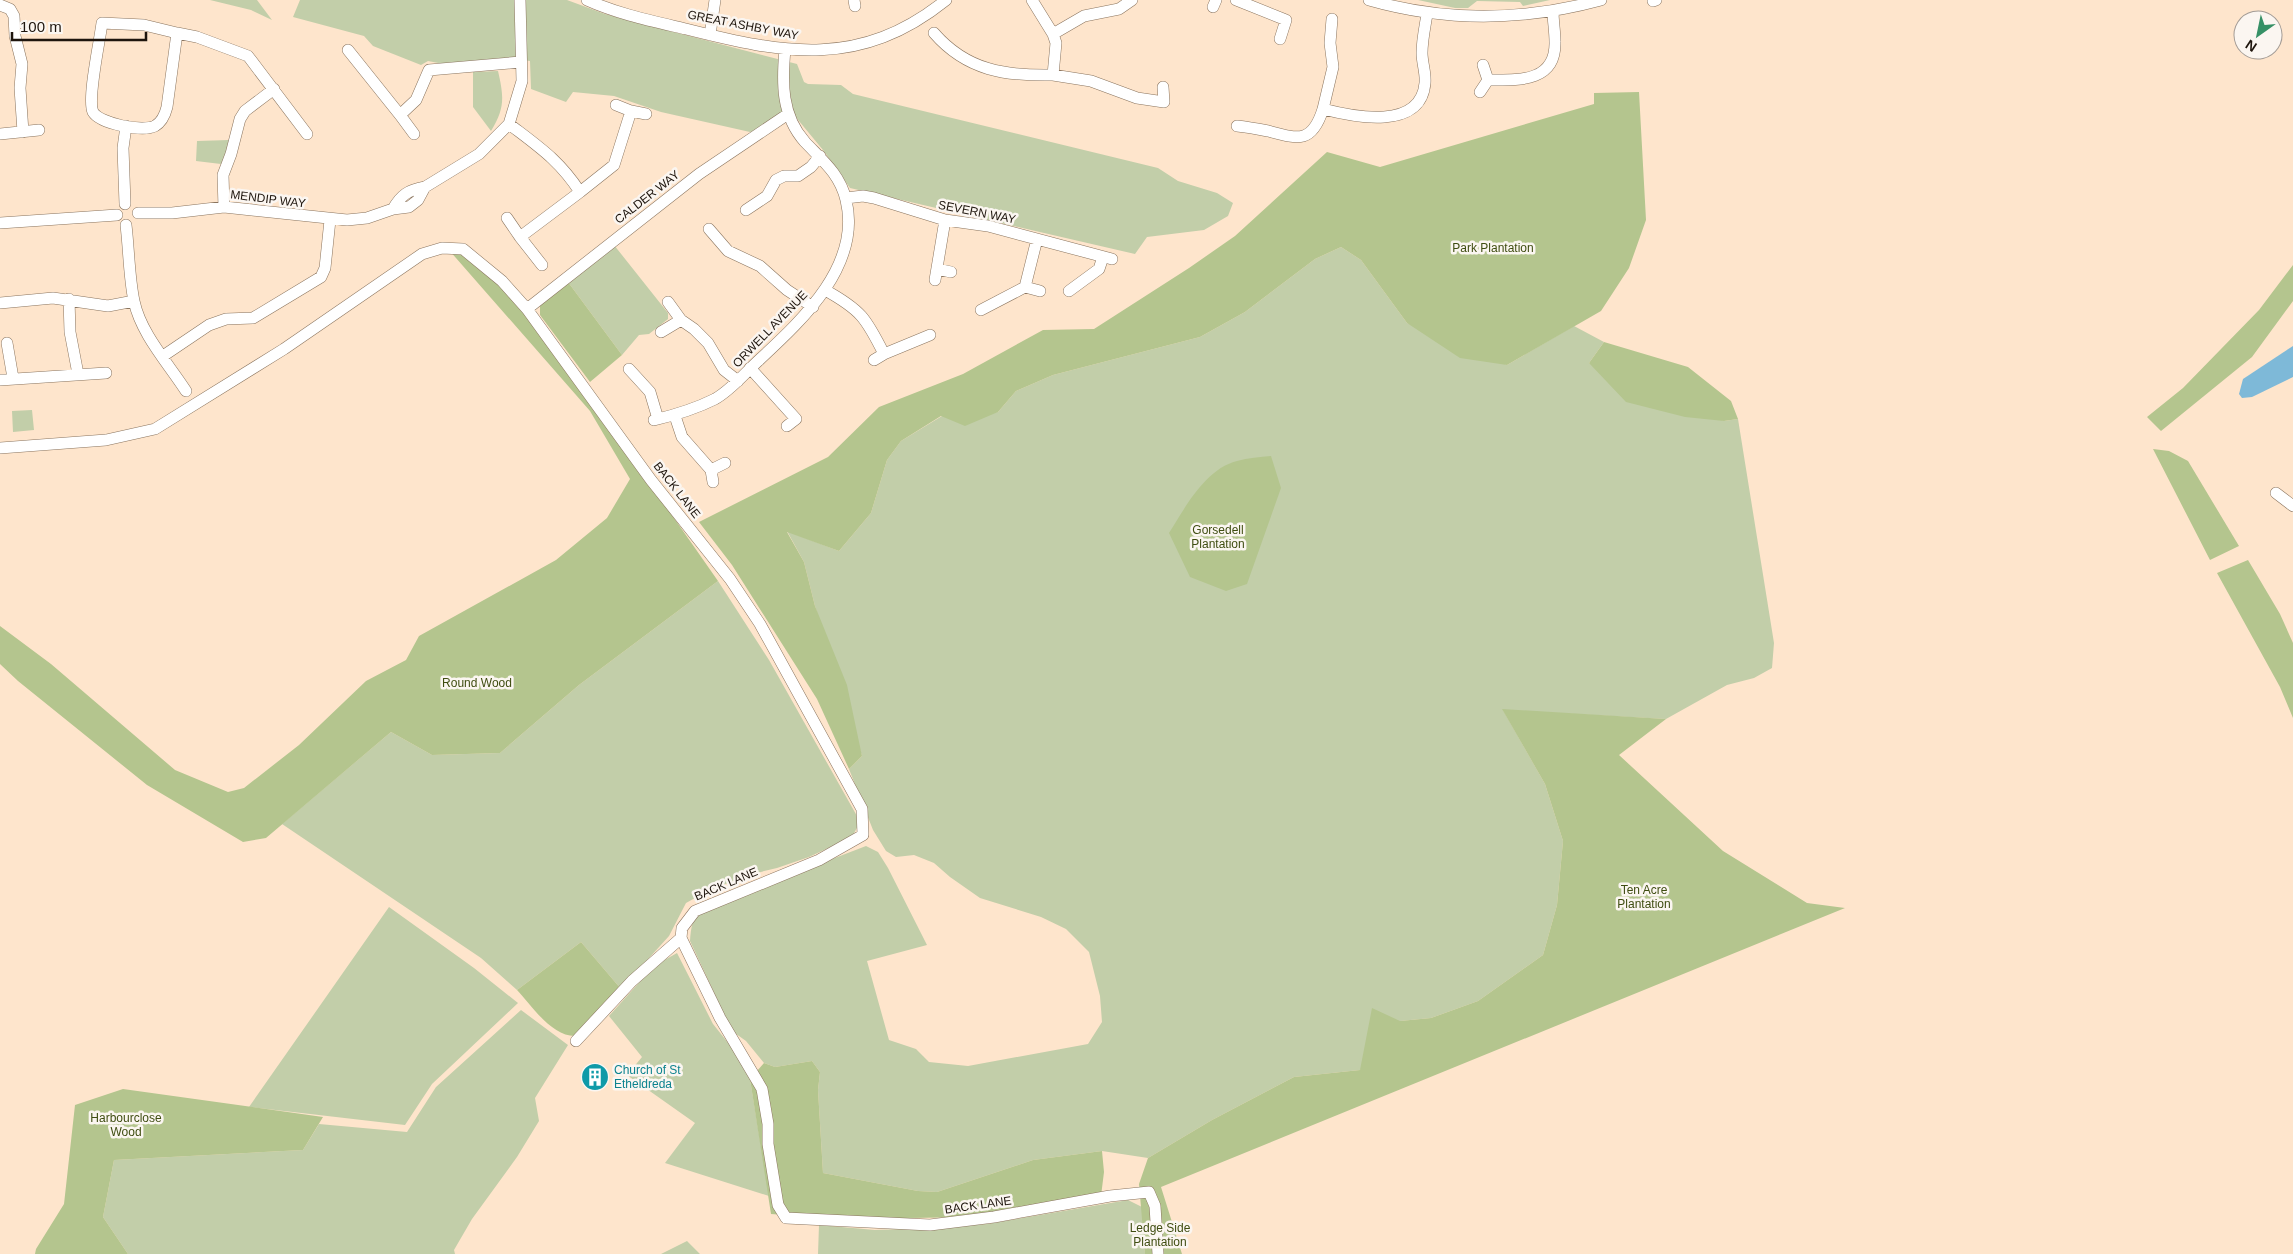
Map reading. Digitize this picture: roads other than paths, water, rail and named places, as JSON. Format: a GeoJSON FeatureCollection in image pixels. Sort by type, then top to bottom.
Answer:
{"type":"FeatureCollection","features":[{"type":"Feature","properties":{"kind":"street","name":"GREAT ASHBY WAY"},"geometry":{"type":"LineString","coordinates":[[587,0],[634,16],[710,34],[785,49],[829,50],[870,43],[902,30],[946,0]]}},
{"type":"Feature","properties":{"kind":"street"},"geometry":{"type":"LineString","coordinates":[[710,34],[715,0]]}},
{"type":"Feature","properties":{"kind":"street"},"geometry":{"type":"LineString","coordinates":[[1032,0],[1053,34],[1056,49],[1053,75]]}},
{"type":"Feature","properties":{"kind":"street"},"geometry":{"type":"LineString","coordinates":[[1053,34],[1084,16],[1119,9],[1132,0]]}},
{"type":"Feature","properties":{"kind":"street"},"geometry":{"type":"LineString","coordinates":[[1236,0],[1289,14],[1280,39]]}},
{"type":"Feature","properties":{"kind":"street"},"geometry":{"type":"LineString","coordinates":[[1369,0],[1427,14],[1496,17],[1553,11],[1601,0]]}},
{"type":"Feature","properties":{"kind":"street"},"geometry":{"type":"LineString","coordinates":[[521,1],[522,80],[509,124],[546,150],[568,174],[580,192]]}},
{"type":"Feature","properties":{"kind":"street"},"geometry":{"type":"LineString","coordinates":[[0,5],[10,9],[14,16],[15,36],[22,64],[20,88],[23,132]]}},
{"type":"Feature","properties":{"kind":"street"},"geometry":{"type":"LineString","coordinates":[[1488,80],[1520,80],[1539,75],[1550,66],[1556,44],[1553,11]]}},
{"type":"Feature","properties":{"kind":"street"},"geometry":{"type":"LineString","coordinates":[[1323,109],[1388,118],[1402,115],[1413,107],[1421,96],[1425,85],[1422,52],[1427,14]]}},
{"type":"Feature","properties":{"kind":"street"},"geometry":{"type":"LineString","coordinates":[[1237,126],[1298,138],[1308,134],[1314,128],[1323,109],[1333,67],[1330,43],[1332,19]]}},
{"type":"Feature","properties":{"kind":"street"},"geometry":{"type":"LineString","coordinates":[[177,33],[164,117],[151,127],[126,126],[104,121],[92,110],[102,23],[144,25],[197,37],[248,56],[307,134]]}},
{"type":"Feature","properties":{"kind":"street"},"geometry":{"type":"LineString","coordinates":[[934,33],[960,58],[1014,75],[1053,75],[1091,81],[1137,98],[1155,102],[1164,102],[1163,87]]}},
{"type":"Feature","properties":{"kind":"street","name":"ORWELL AVENUE"},"geometry":{"type":"LineString","coordinates":[[629,369],[650,392],[656,420],[675,416],[716,398],[738,381],[813,308],[825,290],[848,236],[849,218],[846,198],[839,179],[799,134],[788,114],[783,92],[785,49]]}},
{"type":"Feature","properties":{"kind":"street"},"geometry":{"type":"LineString","coordinates":[[348,50],[414,134]]}},
{"type":"Feature","properties":{"kind":"street"},"geometry":{"type":"LineString","coordinates":[[400,115],[416,100],[429,70],[521,62]]}},
{"type":"Feature","properties":{"kind":"street"},"geometry":{"type":"LineString","coordinates":[[1483,65],[1488,80]]}},
{"type":"Feature","properties":{"kind":"street"},"geometry":{"type":"LineString","coordinates":[[1480,92],[1488,80]]}},
{"type":"Feature","properties":{"kind":"street"},"geometry":{"type":"LineString","coordinates":[[224,207],[223,175],[231,154],[240,119],[249,108],[274,89]]}},
{"type":"Feature","properties":{"kind":"street"},"geometry":{"type":"LineString","coordinates":[[616,105],[646,114]]}},
{"type":"Feature","properties":{"kind":"street"},"geometry":{"type":"LineString","coordinates":[[520,238],[614,165],[631,111]]}},
{"type":"Feature","properties":{"kind":"street","name":"CALDER WAY"},"geometry":{"type":"LineString","coordinates":[[527,308],[699,174],[788,114]]}},
{"type":"Feature","properties":{"kind":"street","name":"MENDIP WAY"},"geometry":{"type":"LineString","coordinates":[[138,212],[172,213],[224,207],[330,220],[367,218],[393,210],[404,195],[411,190],[425,188],[479,154],[509,124]]}},
{"type":"Feature","properties":{"kind":"street"},"geometry":{"type":"LineString","coordinates":[[125,204],[122,148],[126,126]]}},
{"type":"Feature","properties":{"kind":"street"},"geometry":{"type":"LineString","coordinates":[[0,134],[40,130]]}},
{"type":"Feature","properties":{"kind":"street"},"geometry":{"type":"LineString","coordinates":[[746,210],[767,196],[776,180],[784,176],[798,176],[811,167],[820,156]]}},
{"type":"Feature","properties":{"kind":"street","name":"SEVERN WAY"},"geometry":{"type":"LineString","coordinates":[[846,198],[863,196],[874,198],[945,220],[976,224],[1108,258],[1098,269],[1069,291]]}},
{"type":"Feature","properties":{"kind":"street"},"geometry":{"type":"LineString","coordinates":[[116,215],[119,208],[125,204],[133,205],[138,212],[135,221],[126,225]]}},
{"type":"Feature","properties":{"kind":"street"},"geometry":{"type":"LineString","coordinates":[[0,223],[116,215]]}},
{"type":"Feature","properties":{"kind":"street"},"geometry":{"type":"LineString","coordinates":[[116,215],[120,222],[126,225]]}},
{"type":"Feature","properties":{"kind":"street"},"geometry":{"type":"LineString","coordinates":[[507,218],[520,238],[542,265]]}},
{"type":"Feature","properties":{"kind":"street"},"geometry":{"type":"LineString","coordinates":[[163,356],[209,325],[226,319],[253,318],[321,277],[325,268],[330,220]]}},
{"type":"Feature","properties":{"kind":"street"},"geometry":{"type":"LineString","coordinates":[[945,220],[936,274],[951,272]]}},
{"type":"Feature","properties":{"kind":"street"},"geometry":{"type":"LineString","coordinates":[[126,225],[134,301],[144,327],[186,391]]}},
{"type":"Feature","properties":{"kind":"street"},"geometry":{"type":"LineString","coordinates":[[708,229],[728,251],[760,266],[787,290],[813,308]]}},
{"type":"Feature","properties":{"kind":"street"},"geometry":{"type":"LineString","coordinates":[[1025,287],[1037,239]]}},
{"type":"Feature","properties":{"kind":"street"},"geometry":{"type":"LineString","coordinates":[[0,448],[106,440],[155,429],[284,348],[406,264],[434,249],[450,247],[463,249],[502,281],[527,308]]}},
{"type":"Feature","properties":{"kind":"street"},"geometry":{"type":"LineString","coordinates":[[981,310],[1025,287],[1040,291]]}},
{"type":"Feature","properties":{"kind":"street"},"geometry":{"type":"LineString","coordinates":[[825,290],[852,305],[864,317],[879,357],[930,335]]}},
{"type":"Feature","properties":{"kind":"street"},"geometry":{"type":"LineString","coordinates":[[0,303],[69,299],[108,306],[134,301]]}},
{"type":"Feature","properties":{"kind":"street"},"geometry":{"type":"LineString","coordinates":[[69,299],[70,332],[78,374]]}},
{"type":"Feature","properties":{"kind":"street"},"geometry":{"type":"LineString","coordinates":[[668,302],[681,320],[694,329],[708,343],[724,370],[738,381]]}},
{"type":"Feature","properties":{"kind":"street","name":"BACK LANE"},"geometry":{"type":"LineString","coordinates":[[527,308],[651,480],[730,579],[760,624],[862,809],[863,835],[819,860],[695,911],[682,928],[681,938],[720,1018],[762,1088],[768,1124],[768,1144],[778,1205],[786,1218],[930,1224],[994,1217],[1110,1196],[1149,1192],[1155,1206],[1158,1254]]}},
{"type":"Feature","properties":{"kind":"street"},"geometry":{"type":"LineString","coordinates":[[661,332],[681,320]]}},
{"type":"Feature","properties":{"kind":"street"},"geometry":{"type":"LineString","coordinates":[[8,343],[13,378]]}},
{"type":"Feature","properties":{"kind":"street"},"geometry":{"type":"LineString","coordinates":[[750,368],[796,420]]}},
{"type":"Feature","properties":{"kind":"street"},"geometry":{"type":"LineString","coordinates":[[0,380],[106,373]]}},
{"type":"Feature","properties":{"kind":"street"},"geometry":{"type":"LineString","coordinates":[[675,416],[682,438],[712,476],[725,462]]}},
{"type":"Feature","properties":{"kind":"street"},"geometry":{"type":"LineString","coordinates":[[2276,493],[2293,504]]}},
{"type":"Feature","properties":{"kind":"street"},"geometry":{"type":"LineString","coordinates":[[576,1041],[632,981],[681,938]]}},
{"type":"Feature","properties":{"kind":"water"},"geometry":{"type":"Polygon","coordinates":[[[2293,346],[2293,377],[2252,397],[2242,398],[2239,394],[2243,379],[2293,346]]]}},
{"type":"Feature","properties":{"kind":"place","name":"Church of St Etheldreda"},"geometry":{"type":"Point","coordinates":[595,1077]}},
{"type":"Feature","properties":{"kind":"park label","name":"Park Plantation"},"geometry":{"type":"Point","coordinates":[1493,248]}},
{"type":"Feature","properties":{"kind":"park label","name":"Gorsedell Plantation"},"geometry":{"type":"Point","coordinates":[1218,537]}},
{"type":"Feature","properties":{"kind":"park label","name":"Round Wood"},"geometry":{"type":"Point","coordinates":[477,683]}},
{"type":"Feature","properties":{"kind":"park label","name":"Ten Acre Plantation"},"geometry":{"type":"Point","coordinates":[1644,897]}},
{"type":"Feature","properties":{"kind":"park label","name":"Harbourclose Wood"},"geometry":{"type":"Point","coordinates":[126,1125]}},
{"type":"Feature","properties":{"kind":"park label","name":"Ledge Side Plantation"},"geometry":{"type":"Point","coordinates":[1160,1235]}}]}
